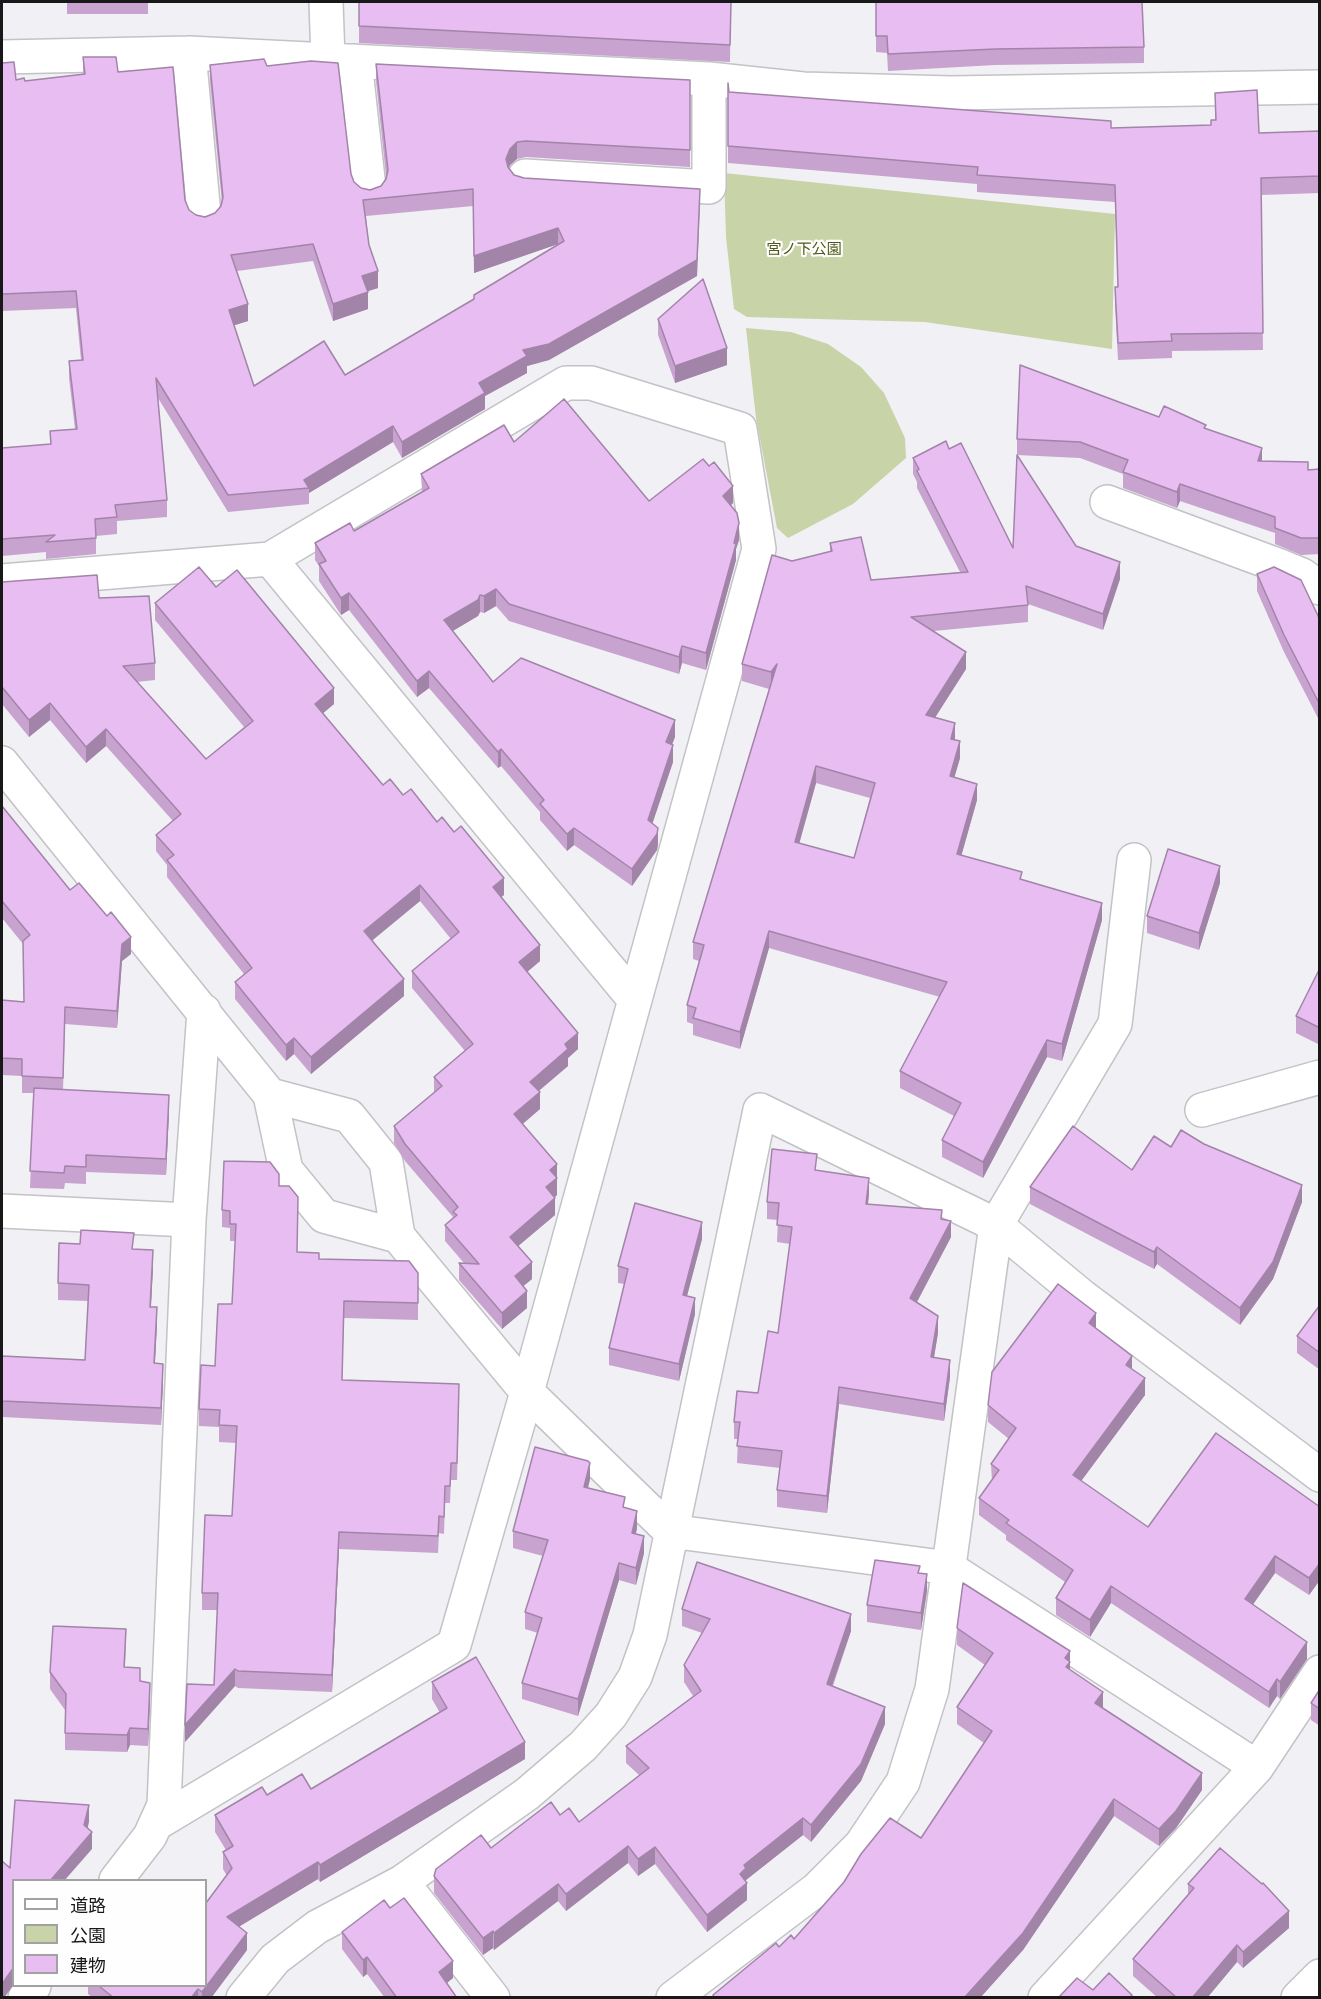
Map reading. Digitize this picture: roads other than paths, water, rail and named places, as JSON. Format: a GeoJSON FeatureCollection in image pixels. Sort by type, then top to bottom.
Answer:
{"type":"FeatureCollection","features":[{"type":"Feature","properties":{"kind":"street"},"geometry":{"type":"LineString","coordinates":[[326,2],[369,188]]}},
{"type":"Feature","properties":{"kind":"street"},"geometry":{"type":"LineString","coordinates":[[189,53],[204,215]]}},
{"type":"Feature","properties":{"kind":"street"},"geometry":{"type":"LineString","coordinates":[[2,57],[189,53],[709,79],[803,89],[951,93],[1320,87]]}},
{"type":"Feature","properties":{"kind":"street"},"geometry":{"type":"LineString","coordinates":[[525,176],[709,187],[709,79]]}},
{"type":"Feature","properties":{"kind":"street"},"geometry":{"type":"LineString","coordinates":[[2,581],[270,560],[566,383],[591,383],[740,429],[759,549],[527,1392],[454,1646],[157,1823],[165,1805],[189,1220],[204,1011]]}},
{"type":"Feature","properties":{"kind":"street"},"geometry":{"type":"LineString","coordinates":[[1107,502],[1280,566],[1302,575],[1320,588]]}},
{"type":"Feature","properties":{"kind":"street"},"geometry":{"type":"LineString","coordinates":[[270,560],[634,999]]}},
{"type":"Feature","properties":{"kind":"street"},"geometry":{"type":"LineString","coordinates":[[2,763],[270,1095],[286,1170],[324,1216],[398,1236]]}},
{"type":"Feature","properties":{"kind":"street"},"geometry":{"type":"LineString","coordinates":[[673,1998],[817,1889],[861,1845],[903,1782],[932,1689],[996,1225],[1115,1024],[1134,860]]}},
{"type":"Feature","properties":{"kind":"street"},"geometry":{"type":"LineString","coordinates":[[1202,1110],[1320,1077]]}},
{"type":"Feature","properties":{"kind":"street"},"geometry":{"type":"LineString","coordinates":[[270,1095],[349,1116],[386,1162],[398,1236],[527,1392],[670,1531],[949,1568],[1257,1767]]}},
{"type":"Feature","properties":{"kind":"street"},"geometry":{"type":"LineString","coordinates":[[243,1998],[275,1959],[317,1927],[402,1882],[527,1794],[584,1746],[611,1715],[634,1677],[650,1635],[760,1110],[996,1225],[1083,1297],[1320,1475]]}},
{"type":"Feature","properties":{"kind":"street"},"geometry":{"type":"LineString","coordinates":[[2,1211],[189,1220]]}},
{"type":"Feature","properties":{"kind":"street"},"geometry":{"type":"LineString","coordinates":[[1045,1998],[1257,1767],[1320,1672]]}},
{"type":"Feature","properties":{"kind":"street"},"geometry":{"type":"LineString","coordinates":[[118,1879],[150,1836],[165,1805]]}},
{"type":"Feature","properties":{"kind":"street"},"geometry":{"type":"LineString","coordinates":[[402,1882],[493,1998]]}},
{"type":"Feature","properties":{"kind":"street"},"geometry":{"type":"LineString","coordinates":[[1298,1998],[1320,1976]]}},
{"type":"Feature","properties":{"kind":"park label","name":"宮ノ下公園"},"geometry":{"type":"Point","coordinates":[804,250]}}]}
